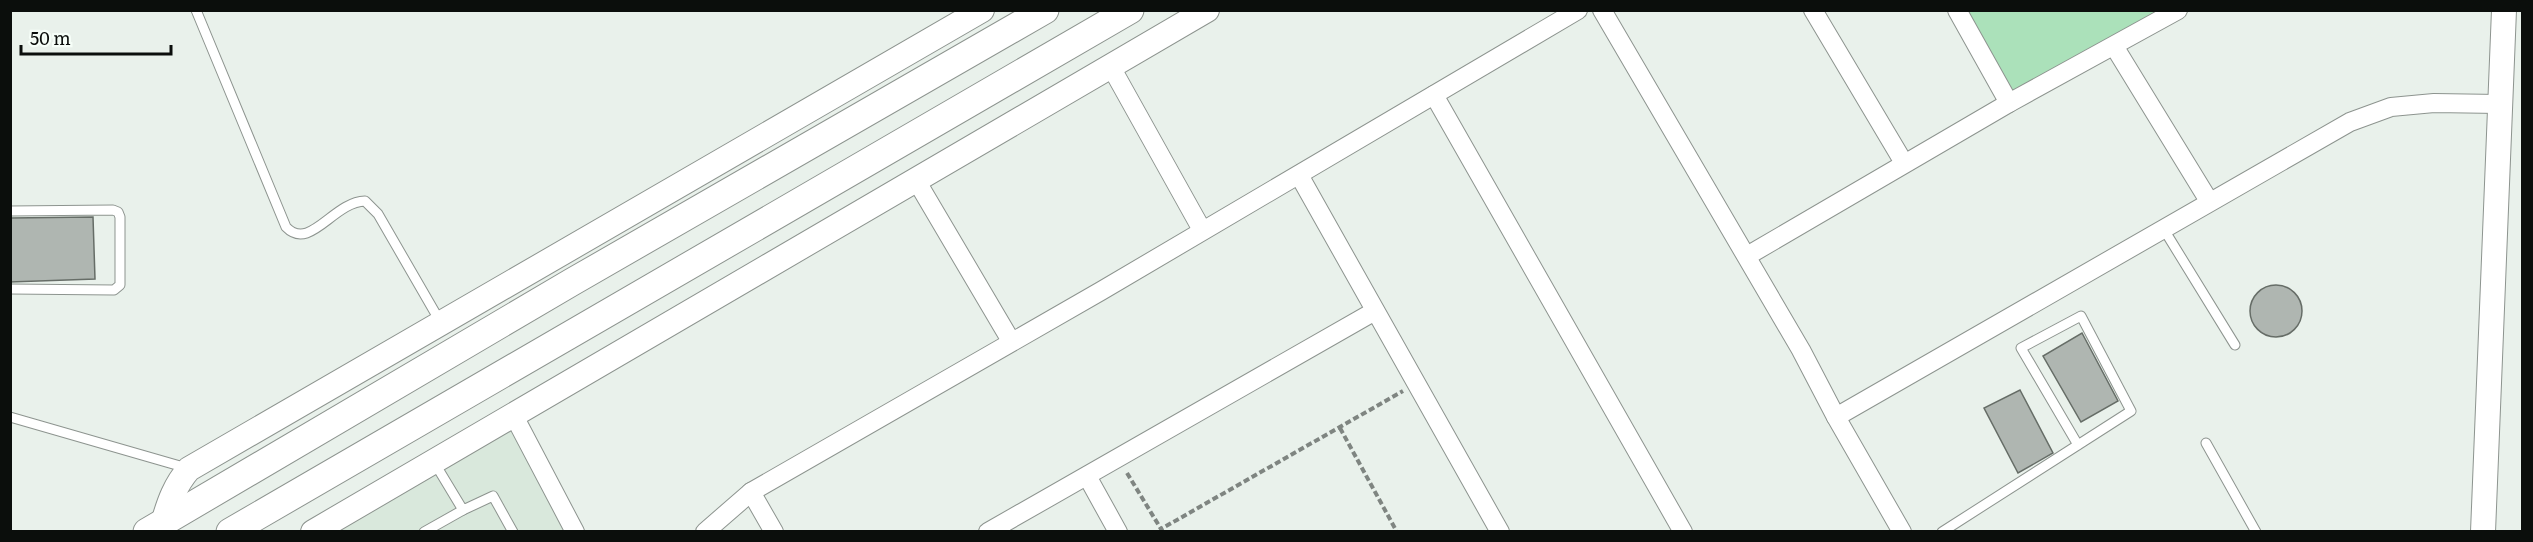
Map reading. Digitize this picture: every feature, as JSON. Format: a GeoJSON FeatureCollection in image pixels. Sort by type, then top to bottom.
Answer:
{"type":"FeatureCollection","features":[{"type":"Feature","properties":{"kind":"main road"},"geometry":{"type":"LineString","coordinates":[[155,527],[572,282],[1045,10]]}},
{"type":"Feature","properties":{"kind":"main road"},"geometry":{"type":"LineString","coordinates":[[230,531],[1130,10]]}},
{"type":"Feature","properties":{"kind":"street"},"geometry":{"type":"LineString","coordinates":[[155,527],[180,479],[189,469],[982,10]]}},
{"type":"Feature","properties":{"kind":"street"},"geometry":{"type":"LineString","coordinates":[[313,531],[514,416],[1207,10]]}},
{"type":"Feature","properties":{"kind":"street"},"geometry":{"type":"LineString","coordinates":[[705,531],[751,492],[1101,291],[1578,10]]}},
{"type":"Feature","properties":{"kind":"street"},"geometry":{"type":"LineString","coordinates":[[1602,10],[1801,350],[1836,417],[1902,531]]}},
{"type":"Feature","properties":{"kind":"street"},"geometry":{"type":"LineString","coordinates":[[1813,10],[1904,163]]}},
{"type":"Feature","properties":{"kind":"street"},"geometry":{"type":"LineString","coordinates":[[1957,10],[2009,103]]}},
{"type":"Feature","properties":{"kind":"street"},"geometry":{"type":"LineString","coordinates":[[1746,256],[2009,103],[2178,10]]}},
{"type":"Feature","properties":{"kind":"street"},"geometry":{"type":"LineString","coordinates":[[2483,531],[2504,10]]}},
{"type":"Feature","properties":{"kind":"street"},"geometry":{"type":"LineString","coordinates":[[2114,46],[2209,201]]}},
{"type":"Feature","properties":{"kind":"street"},"geometry":{"type":"LineString","coordinates":[[1110,65],[1202,230]]}},
{"type":"Feature","properties":{"kind":"street"},"geometry":{"type":"LineString","coordinates":[[1434,95],[1683,531]]}},
{"type":"Feature","properties":{"kind":"street"},"geometry":{"type":"LineString","coordinates":[[1836,417],[2350,122],[2391,107],[2434,103],[2499,104]]}},
{"type":"Feature","properties":{"kind":"street"},"geometry":{"type":"LineString","coordinates":[[1299,175],[1500,531]]}},
{"type":"Feature","properties":{"kind":"street"},"geometry":{"type":"LineString","coordinates":[[916,180],[1011,341]]}},
{"type":"Feature","properties":{"kind":"street"},"geometry":{"type":"LineString","coordinates":[[988,531],[1375,311]]}},
{"type":"Feature","properties":{"kind":"street"},"geometry":{"type":"LineString","coordinates":[[514,416],[575,531]]}},
{"type":"Feature","properties":{"kind":"street"},"geometry":{"type":"LineString","coordinates":[[1087,476],[1118,531]]}},
{"type":"Feature","properties":{"kind":"street"},"geometry":{"type":"LineString","coordinates":[[751,492],[774,531]]}},
{"type":"Feature","properties":{"kind":"lane"},"geometry":{"type":"LineString","coordinates":[[196,10],[286,227],[292,233],[303,236],[345,205],[365,201],[378,214],[441,324]]}},
{"type":"Feature","properties":{"kind":"lane"},"geometry":{"type":"LineString","coordinates":[[10,211],[113,210],[118,212],[120,217],[120,285],[114,290],[10,289]]}},
{"type":"Feature","properties":{"kind":"lane"},"geometry":{"type":"LineString","coordinates":[[2163,228],[2235,345]]}},
{"type":"Feature","properties":{"kind":"lane"},"geometry":{"type":"LineString","coordinates":[[1942,531],[2078,445],[2131,411],[2080,316],[2021,348],[2078,445]]}},
{"type":"Feature","properties":{"kind":"lane"},"geometry":{"type":"LineString","coordinates":[[10,417],[189,469]]}},
{"type":"Feature","properties":{"kind":"lane"},"geometry":{"type":"LineString","coordinates":[[2206,443],[2256,531]]}},
{"type":"Feature","properties":{"kind":"lane"},"geometry":{"type":"LineString","coordinates":[[434,462],[463,510]]}},
{"type":"Feature","properties":{"kind":"lane"},"geometry":{"type":"LineString","coordinates":[[424,531],[493,496],[513,531]]}},
{"type":"Feature","properties":{"kind":"path"},"geometry":{"type":"LineString","coordinates":[[1118,458],[1162,530],[1416,384]]}},
{"type":"Feature","properties":{"kind":"path"},"geometry":{"type":"LineString","coordinates":[[1340,428],[1397,531]]}},
{"type":"Feature","properties":{"kind":"shaded area"},"geometry":{"type":"Polygon","coordinates":[[[510,428],[565,531],[332,532],[510,428]]]}},
{"type":"Feature","properties":{"kind":"green space"},"geometry":{"type":"Polygon","coordinates":[[[1957,11],[2161,11],[2009,103],[1957,11]]]}},
{"type":"Feature","properties":{"kind":"building"},"geometry":{"type":"Polygon","coordinates":[[[93,217],[95,279],[10,282],[10,218],[93,217]]]}},
{"type":"Feature","properties":{"kind":"building"},"geometry":{"type":"Polygon","coordinates":[[[2271,285],[2281,285],[2291,289],[2298,296],[2302,311],[2298,326],[2291,333],[2281,337],[2271,337],[2261,333],[2254,326],[2250,316],[2250,306],[2254,296],[2261,289],[2271,285]]]}},
{"type":"Feature","properties":{"kind":"building"},"geometry":{"type":"Polygon","coordinates":[[[2082,333],[2118,401],[2081,422],[2043,356],[2082,333]]]}},
{"type":"Feature","properties":{"kind":"building"},"geometry":{"type":"Polygon","coordinates":[[[2020,390],[2053,453],[2018,473],[1984,408],[2020,390]]]}}]}
